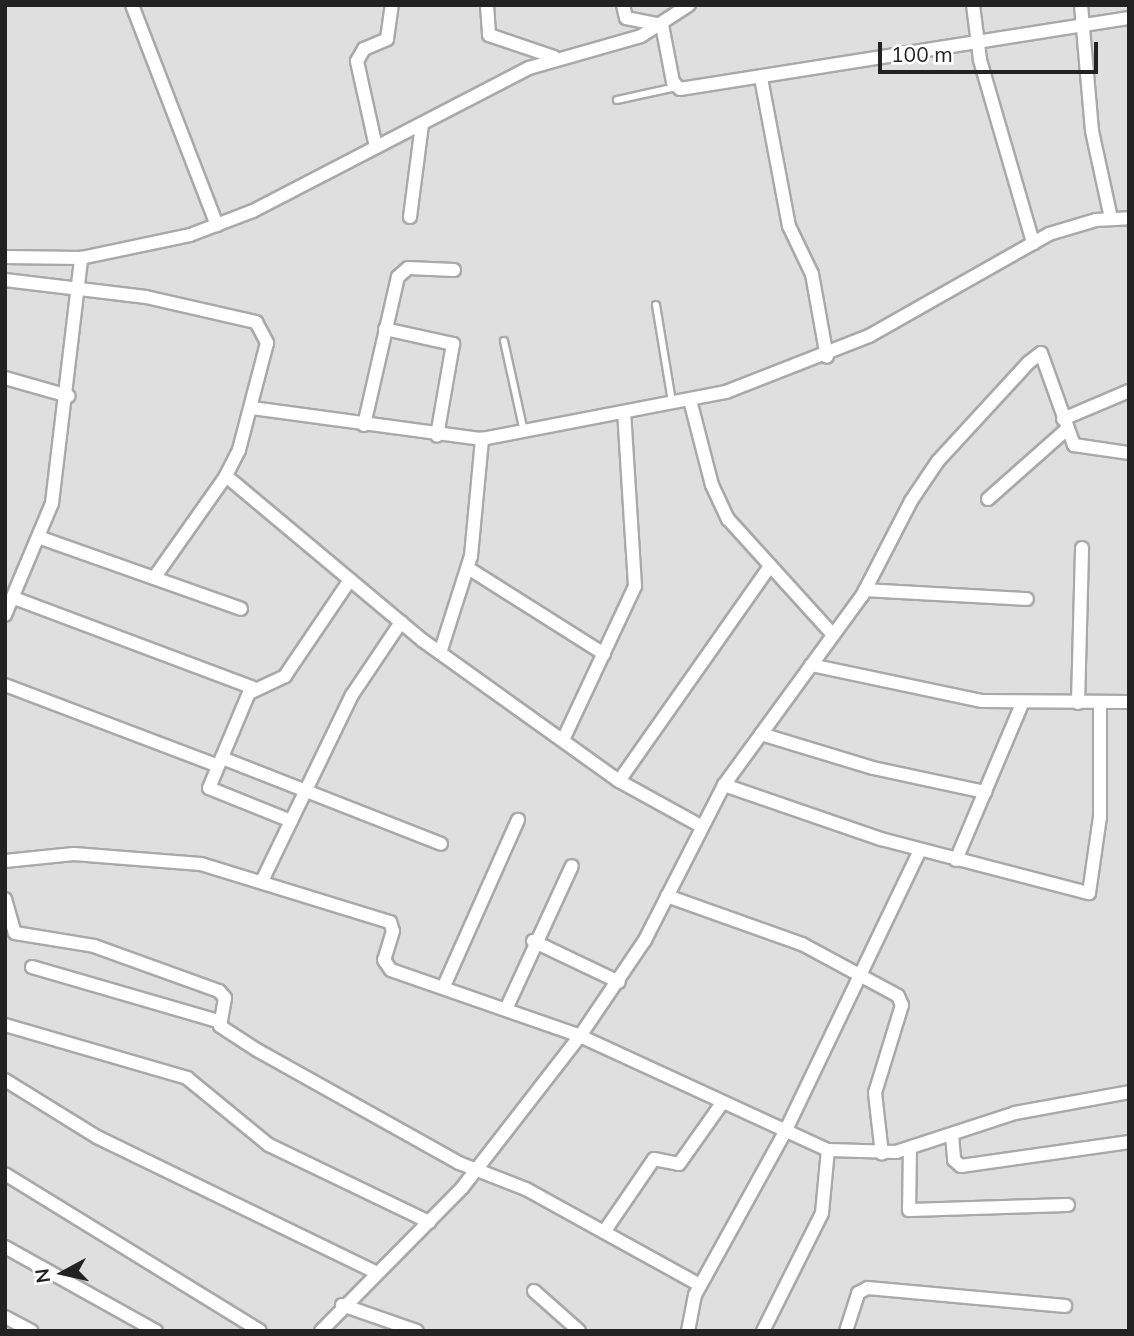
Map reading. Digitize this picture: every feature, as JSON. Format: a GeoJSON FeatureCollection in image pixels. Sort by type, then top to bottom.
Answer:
{"type":"FeatureCollection","features":[{"type":"Feature","properties":{"kind":"street"},"geometry":{"type":"LineString","coordinates":[[132,5],[217,225]]}},
{"type":"Feature","properties":{"kind":"street"},"geometry":{"type":"LineString","coordinates":[[376,147],[357,61],[365,49],[387,39],[392,5]]}},
{"type":"Feature","properties":{"kind":"street"},"geometry":{"type":"LineString","coordinates":[[487,5],[489,35],[554,57]]}},
{"type":"Feature","properties":{"kind":"street"},"geometry":{"type":"LineString","coordinates":[[623,5],[626,18],[662,25]]}},
{"type":"Feature","properties":{"kind":"street"},"geometry":{"type":"LineString","coordinates":[[5,257],[81,258],[135,251],[217,225],[554,57],[662,25],[677,11],[689,5]]}},
{"type":"Feature","properties":{"kind":"street"},"geometry":{"type":"LineString","coordinates":[[973,5],[976,41],[1033,243]]}},
{"type":"Feature","properties":{"kind":"street"},"geometry":{"type":"LineString","coordinates":[[1081,5],[1092,131],[1111,218]]}},
{"type":"Feature","properties":{"kind":"street"},"geometry":{"type":"LineString","coordinates":[[662,25],[676,87],[761,78],[1129,18]]}},
{"type":"Feature","properties":{"kind":"street"},"geometry":{"type":"LineString","coordinates":[[761,78],[789,226],[812,274],[827,357]]}},
{"type":"Feature","properties":{"kind":"street"},"geometry":{"type":"LineString","coordinates":[[410,218],[422,125]]}},
{"type":"Feature","properties":{"kind":"street"},"geometry":{"type":"LineString","coordinates":[[252,408],[437,436],[482,439],[524,434],[690,400],[769,381],[827,357],[1033,243],[1111,218],[1129,218]]}},
{"type":"Feature","properties":{"kind":"street"},"geometry":{"type":"LineString","coordinates":[[5,615],[41,538],[68,396],[81,258]]}},
{"type":"Feature","properties":{"kind":"street"},"geometry":{"type":"LineString","coordinates":[[364,425],[385,329],[402,271],[454,270]]}},
{"type":"Feature","properties":{"kind":"street"},"geometry":{"type":"LineString","coordinates":[[5,280],[195,306],[256,322],[267,343],[252,408],[226,476],[154,578]]}},
{"type":"Feature","properties":{"kind":"street"},"geometry":{"type":"LineString","coordinates":[[385,329],[453,344],[437,436]]}},
{"type":"Feature","properties":{"kind":"street"},"geometry":{"type":"LineString","coordinates":[[321,1331],[342,1305],[429,1222],[475,1170],[619,982],[667,897],[724,785],[865,590],[938,461],[1041,353],[1065,424],[1080,449],[1129,453]]}},
{"type":"Feature","properties":{"kind":"street"},"geometry":{"type":"LineString","coordinates":[[5,378],[68,396]]}},
{"type":"Feature","properties":{"kind":"street"},"geometry":{"type":"LineString","coordinates":[[988,499],[1065,424],[1129,391]]}},
{"type":"Feature","properties":{"kind":"street"},"geometry":{"type":"LineString","coordinates":[[690,400],[719,502],[771,566],[833,635]]}},
{"type":"Feature","properties":{"kind":"street"},"geometry":{"type":"LineString","coordinates":[[563,740],[604,654],[637,574],[624,414]]}},
{"type":"Feature","properties":{"kind":"street"},"geometry":{"type":"LineString","coordinates":[[440,653],[468,568],[482,439]]}},
{"type":"Feature","properties":{"kind":"street"},"geometry":{"type":"LineString","coordinates":[[226,476],[440,653],[619,781],[701,826]]}},
{"type":"Feature","properties":{"kind":"street"},"geometry":{"type":"LineString","coordinates":[[41,538],[241,609]]}},
{"type":"Feature","properties":{"kind":"street"},"geometry":{"type":"LineString","coordinates":[[1078,703],[1082,548]]}},
{"type":"Feature","properties":{"kind":"street"},"geometry":{"type":"LineString","coordinates":[[619,781],[771,566]]}},
{"type":"Feature","properties":{"kind":"street"},"geometry":{"type":"LineString","coordinates":[[468,568],[604,654]]}},
{"type":"Feature","properties":{"kind":"street"},"geometry":{"type":"LineString","coordinates":[[14,598],[253,688],[285,676],[350,580]]}},
{"type":"Feature","properties":{"kind":"street"},"geometry":{"type":"LineString","coordinates":[[865,590],[1027,599]]}},
{"type":"Feature","properties":{"kind":"street"},"geometry":{"type":"LineString","coordinates":[[263,879],[352,695],[401,622]]}},
{"type":"Feature","properties":{"kind":"street"},"geometry":{"type":"LineString","coordinates":[[811,665],[934,695],[1022,704],[1129,702]]}},
{"type":"Feature","properties":{"kind":"street"},"geometry":{"type":"LineString","coordinates":[[5,685],[220,762],[305,789],[441,845]]}},
{"type":"Feature","properties":{"kind":"street"},"geometry":{"type":"LineString","coordinates":[[253,688],[209,788],[214,793],[291,821]]}},
{"type":"Feature","properties":{"kind":"street"},"geometry":{"type":"LineString","coordinates":[[724,785],[920,850],[1089,893],[1100,817],[1100,703]]}},
{"type":"Feature","properties":{"kind":"street"},"geometry":{"type":"LineString","coordinates":[[956,859],[1022,704]]}},
{"type":"Feature","properties":{"kind":"street"},"geometry":{"type":"LineString","coordinates":[[761,734],[873,768],[985,792]]}},
{"type":"Feature","properties":{"kind":"street"},"geometry":{"type":"LineString","coordinates":[[444,986],[518,820]]}},
{"type":"Feature","properties":{"kind":"street"},"geometry":{"type":"LineString","coordinates":[[688,1331],[700,1286],[784,1134],[920,850]]}},
{"type":"Feature","properties":{"kind":"street"},"geometry":{"type":"LineString","coordinates":[[5,861],[74,854],[125,857],[263,879],[390,922],[386,968],[507,1007],[580,1036],[720,1106],[828,1150],[882,1154],[1070,1100],[1129,1092]]}},
{"type":"Feature","properties":{"kind":"street"},"geometry":{"type":"LineString","coordinates":[[507,1007],[533,941],[572,866]]}},
{"type":"Feature","properties":{"kind":"street"},"geometry":{"type":"LineString","coordinates":[[667,897],[862,972],[902,1005],[877,1074],[882,1154]]}},
{"type":"Feature","properties":{"kind":"street"},"geometry":{"type":"LineString","coordinates":[[5,900],[15,933],[94,946],[219,990],[225,1000],[218,1021]]}},
{"type":"Feature","properties":{"kind":"street"},"geometry":{"type":"LineString","coordinates":[[533,941],[619,982]]}},
{"type":"Feature","properties":{"kind":"street"},"geometry":{"type":"LineString","coordinates":[[32,967],[218,1021],[322,1088],[475,1170],[526,1189],[700,1286]]}},
{"type":"Feature","properties":{"kind":"street"},"geometry":{"type":"LineString","coordinates":[[5,1025],[187,1077],[269,1145],[429,1222]]}},
{"type":"Feature","properties":{"kind":"street"},"geometry":{"type":"LineString","coordinates":[[5,1080],[97,1137],[376,1272]]}},
{"type":"Feature","properties":{"kind":"street"},"geometry":{"type":"LineString","coordinates":[[604,1232],[654,1159],[679,1164],[720,1106]]}},
{"type":"Feature","properties":{"kind":"street"},"geometry":{"type":"LineString","coordinates":[[953,1135],[954,1160],[961,1166],[1129,1142]]}},
{"type":"Feature","properties":{"kind":"street"},"geometry":{"type":"LineString","coordinates":[[909,1148],[909,1210],[1068,1205]]}},
{"type":"Feature","properties":{"kind":"street"},"geometry":{"type":"LineString","coordinates":[[763,1331],[822,1213],[828,1150]]}},
{"type":"Feature","properties":{"kind":"street"},"geometry":{"type":"LineString","coordinates":[[5,1174],[260,1331]]}},
{"type":"Feature","properties":{"kind":"street"},"geometry":{"type":"LineString","coordinates":[[5,1247],[156,1331]]}},
{"type":"Feature","properties":{"kind":"street"},"geometry":{"type":"LineString","coordinates":[[846,1331],[858,1293],[868,1288],[1065,1306]]}},
{"type":"Feature","properties":{"kind":"street"},"geometry":{"type":"LineString","coordinates":[[534,1291],[579,1331]]}},
{"type":"Feature","properties":{"kind":"street"},"geometry":{"type":"LineString","coordinates":[[342,1305],[417,1331]]}},
{"type":"Feature","properties":{"kind":"street"},"geometry":{"type":"LineString","coordinates":[[5,1317],[31,1331]]}},
{"type":"Feature","properties":{"kind":"lane"},"geometry":{"type":"LineString","coordinates":[[617,100],[676,87]]}},
{"type":"Feature","properties":{"kind":"lane"},"geometry":{"type":"LineString","coordinates":[[656,305],[673,403]]}},
{"type":"Feature","properties":{"kind":"lane"},"geometry":{"type":"LineString","coordinates":[[504,341],[524,434]]}},
{"type":"Feature","properties":{"kind":"shaded area"},"geometry":{"type":"Polygon","coordinates":[[[5,5],[1129,5],[1129,1331],[5,1331],[5,5]]]}}]}
